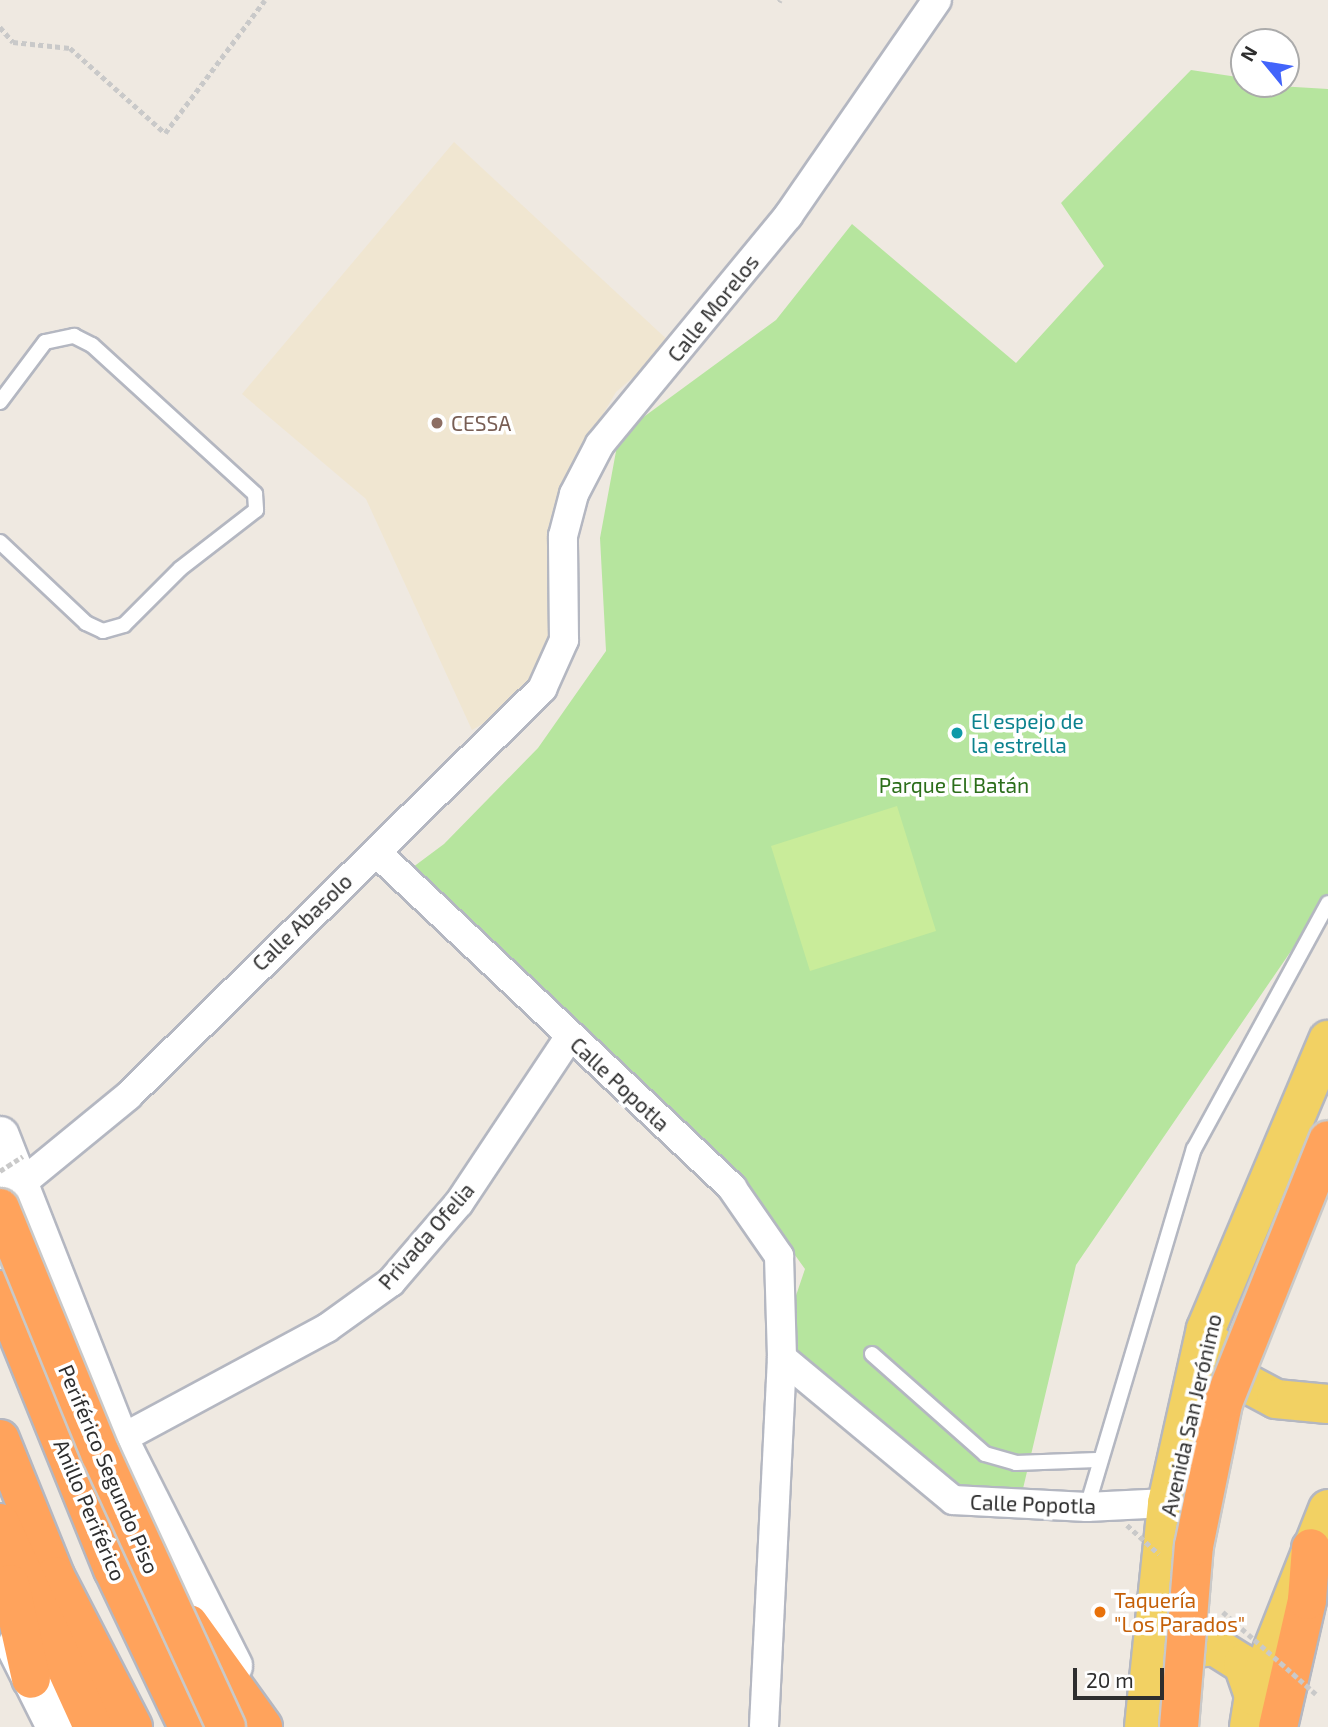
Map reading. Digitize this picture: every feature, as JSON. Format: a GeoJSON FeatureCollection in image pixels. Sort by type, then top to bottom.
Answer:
{"type":"FeatureCollection","features":[{"type":"Feature","properties":{"kind":"highway"},"geometry":{"type":"LineString","coordinates":[[1180,1727],[1195,1546],[1223,1403],[1328,1140]]}},
{"type":"Feature","properties":{"kind":"highway","name":"Periférico Segundo Piso"},"geometry":{"type":"LineString","coordinates":[[8,1172],[100,1455],[226,1727]]}},
{"type":"Feature","properties":{"kind":"highway","name":"Anillo Periférico"},"geometry":{"type":"LineString","coordinates":[[0,1290],[66,1453],[188,1727]]}},
{"type":"Feature","properties":{"kind":"highway"},"geometry":{"type":"LineString","coordinates":[[0,1439],[55,1576],[133,1727]]}},
{"type":"Feature","properties":{"kind":"highway"},"geometry":{"type":"LineString","coordinates":[[66,1453],[264,1727]]}},
{"type":"Feature","properties":{"kind":"highway"},"geometry":{"type":"LineString","coordinates":[[0,1523],[93,1727]]}},
{"type":"Feature","properties":{"kind":"highway"},"geometry":{"type":"LineString","coordinates":[[0,1534],[31,1679]]}},
{"type":"Feature","properties":{"kind":"highway"},"geometry":{"type":"LineString","coordinates":[[1278,1727],[1307,1600],[1311,1548]]}},
{"type":"Feature","properties":{"kind":"main road","name":"Avenida San Jerónimo"},"geometry":{"type":"LineString","coordinates":[[1145,1717],[1167,1503],[1206,1329],[1328,1040]]}},
{"type":"Feature","properties":{"kind":"main road"},"geometry":{"type":"LineString","coordinates":[[8,1172],[119,1440],[264,1727]]}},
{"type":"Feature","properties":{"kind":"main road"},"geometry":{"type":"LineString","coordinates":[[1206,1329],[1222,1359],[1246,1383],[1276,1399],[1328,1404]]}},
{"type":"Feature","properties":{"kind":"main road"},"geometry":{"type":"LineString","coordinates":[[1252,1711],[1311,1548],[1328,1509]]}},
{"type":"Feature","properties":{"kind":"main road"},"geometry":{"type":"LineString","coordinates":[[0,1610],[31,1679],[57,1727]]}},
{"type":"Feature","properties":{"kind":"main road"},"geometry":{"type":"LineString","coordinates":[[1145,1717],[1156,1671],[1182,1649],[1214,1646],[1242,1664],[1252,1711]]}},
{"type":"Feature","properties":{"kind":"street","name":"Calle Morelos"},"geometry":{"type":"LineString","coordinates":[[564,640],[563,536],[574,494],[600,444],[788,216],[937,0]]}},
{"type":"Feature","properties":{"kind":"street","name":"Calle Abasolo"},"geometry":{"type":"LineString","coordinates":[[8,1172],[128,1096],[542,689],[564,640]]}},
{"type":"Feature","properties":{"kind":"street","name":"Calle Popotla"},"geometry":{"type":"LineString","coordinates":[[376,852],[732,1188],[779,1256],[782,1358],[764,1727]]}},
{"type":"Feature","properties":{"kind":"street","name":"Privada Ofelia"},"geometry":{"type":"LineString","coordinates":[[119,1440],[327,1328],[391,1282],[459,1203],[570,1036]]}},
{"type":"Feature","properties":{"kind":"street","name":"Calle Popotla"},"geometry":{"type":"LineString","coordinates":[[782,1358],[953,1500],[1087,1507],[1167,1503]]}},
{"type":"Feature","properties":{"kind":"lane"},"geometry":{"type":"LineString","coordinates":[[0,402],[46,342],[74,336],[92,345],[255,494],[256,510],[180,569],[124,625],[103,631],[86,623],[0,542]]}},
{"type":"Feature","properties":{"kind":"lane"},"geometry":{"type":"LineString","coordinates":[[1087,1507],[1097,1460],[1194,1149],[1328,903]]}},
{"type":"Feature","properties":{"kind":"lane"},"geometry":{"type":"LineString","coordinates":[[872,1354],[985,1454],[1016,1463],[1097,1460]]}},
{"type":"Feature","properties":{"kind":"path"},"geometry":{"type":"LineString","coordinates":[[0,27],[13,42],[71,48],[164,133],[265,0]]}},
{"type":"Feature","properties":{"kind":"shaded area","name":"CESSA"},"geometry":{"type":"Polygon","coordinates":[[[454,142],[672,344],[616,392],[581,452],[562,607],[529,697],[472,730],[366,499],[242,394],[454,142]]]}},
{"type":"Feature","properties":{"kind":"green space","name":"Parque El Batán"},"geometry":{"type":"Polygon","coordinates":[[[1191,70],[1230,76],[1230,98],[1300,98],[1300,87],[1328,89],[1328,897],[1076,1265],[1021,1497],[960,1500],[800,1370],[783,1334],[805,1269],[743,1183],[591,1045],[389,885],[444,844],[538,748],[606,651],[600,538],[619,435],[776,320],[852,224],[1016,363],[1104,266],[1061,203],[1191,70]]]}},
{"type":"Feature","properties":{"kind":"green space"},"geometry":{"type":"Polygon","coordinates":[[[897,806],[936,931],[810,971],[771,846],[897,806]]]}},
{"type":"Feature","properties":{"kind":"place","name":"CESSA"},"geometry":{"type":"Point","coordinates":[437,423]}},
{"type":"Feature","properties":{"kind":"place","name":"El espejo de la estrella"},"geometry":{"type":"Point","coordinates":[957,733]}},
{"type":"Feature","properties":{"kind":"place","name":"Taquería \"Los Parados\""},"geometry":{"type":"Point","coordinates":[1100,1612]}}]}
